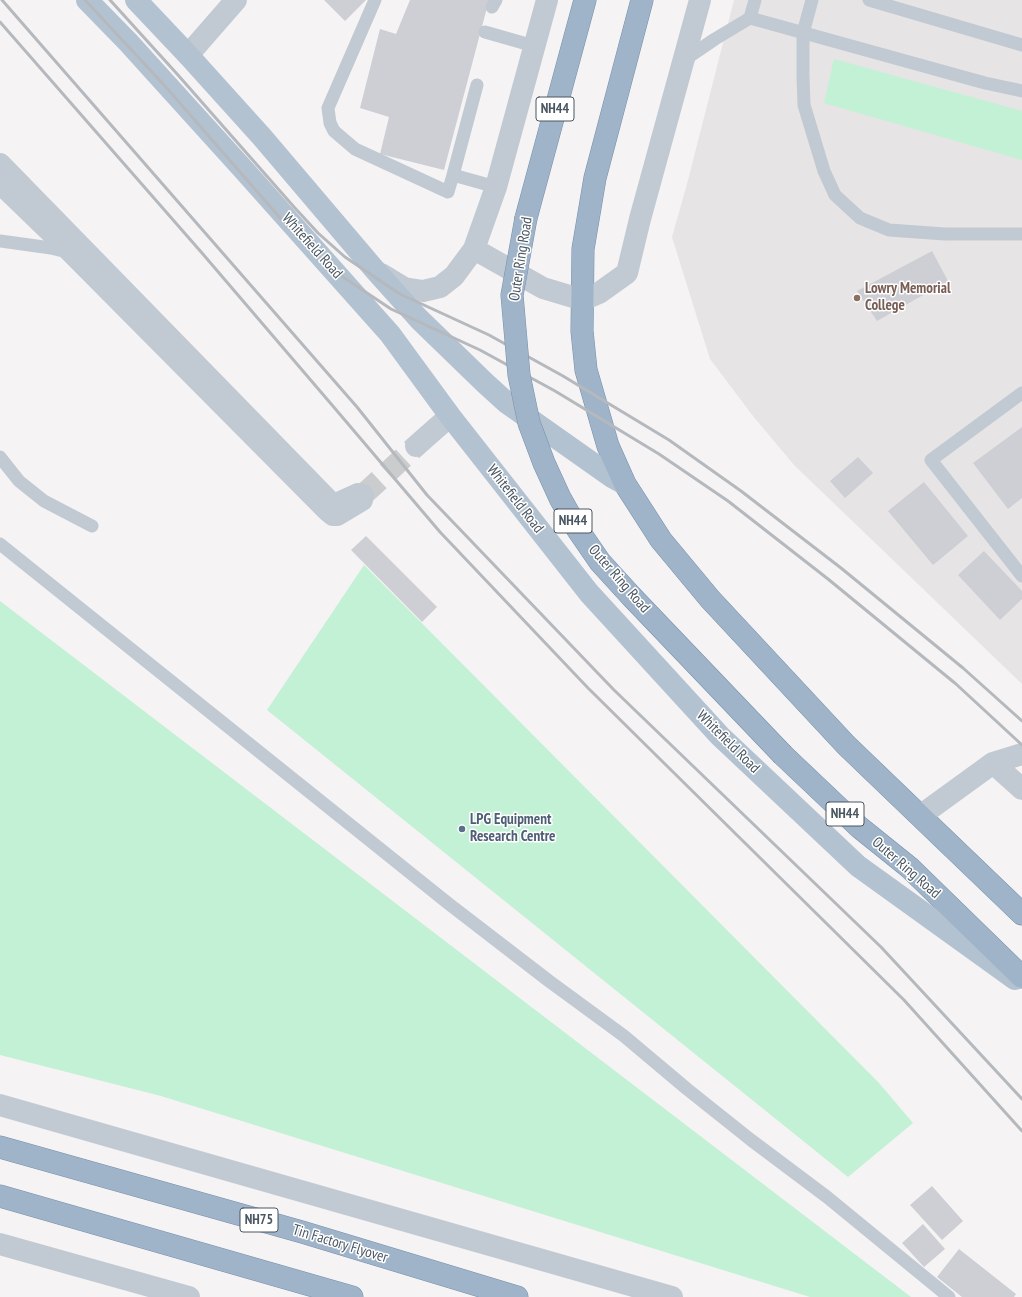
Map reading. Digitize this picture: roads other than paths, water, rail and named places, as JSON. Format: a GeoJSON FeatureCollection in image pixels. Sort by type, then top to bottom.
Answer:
{"type":"FeatureCollection","features":[{"type":"Feature","properties":{"kind":"highway","name":"Outer Ring Road"},"geometry":{"type":"LineString","coordinates":[[585,0],[526,218],[512,296],[520,375],[529,423],[544,463],[560,498],[578,530],[600,562],[783,755],[859,827],[910,868],[1022,977]]}},
{"type":"Feature","properties":{"kind":"highway"},"geometry":{"type":"LineString","coordinates":[[642,0],[595,178],[583,249],[582,331],[586,370],[608,446],[625,484],[661,540],[710,599],[846,745],[1022,914]]}},
{"type":"Feature","properties":{"kind":"highway","name":"Tin Factory Flyover"},"geometry":{"type":"LineString","coordinates":[[0,1148],[302,1232],[517,1297]]}},
{"type":"Feature","properties":{"kind":"highway"},"geometry":{"type":"LineString","coordinates":[[0,1196],[352,1297]]}},
{"type":"Feature","properties":{"kind":"main road","name":"Whitefield Road"},"geometry":{"type":"LineString","coordinates":[[87,0],[128,42],[238,163],[390,334],[450,416],[589,593],[720,736],[858,866],[1022,984]]}},
{"type":"Feature","properties":{"kind":"main road","name":"Whitefield Road"},"geometry":{"type":"LineString","coordinates":[[136,0],[188,54],[262,137],[375,270],[419,318],[507,403],[612,477],[625,484]]}},
{"type":"Feature","properties":{"kind":"street"},"geometry":{"type":"LineString","coordinates":[[188,54],[236,0]]}},
{"type":"Feature","properties":{"kind":"street"},"geometry":{"type":"LineString","coordinates":[[375,270],[404,288],[422,291],[440,287],[454,276],[474,249],[496,187],[547,0]]}},
{"type":"Feature","properties":{"kind":"street"},"geometry":{"type":"LineString","coordinates":[[474,249],[543,288],[583,300],[599,293],[627,273],[640,219],[700,0]]}},
{"type":"Feature","properties":{"kind":"street"},"geometry":{"type":"LineString","coordinates":[[0,164],[75,249],[327,510],[333,515],[337,515],[362,500],[363,495],[358,494],[336,504],[330,502],[75,249],[0,183]]}},
{"type":"Feature","properties":{"kind":"street"},"geometry":{"type":"LineString","coordinates":[[416,446],[450,416]]}},
{"type":"Feature","properties":{"kind":"street"},"geometry":{"type":"LineString","coordinates":[[920,816],[993,763],[1022,754]]}},
{"type":"Feature","properties":{"kind":"street"},"geometry":{"type":"LineString","coordinates":[[993,763],[1022,789]]}},
{"type":"Feature","properties":{"kind":"street"},"geometry":{"type":"LineString","coordinates":[[0,1105],[672,1297]]}},
{"type":"Feature","properties":{"kind":"street"},"geometry":{"type":"LineString","coordinates":[[0,1244],[189,1297]]}},
{"type":"Feature","properties":{"kind":"lane"},"geometry":{"type":"LineString","coordinates":[[375,0],[328,108],[330,123],[334,131],[355,150],[448,192],[477,85]]}},
{"type":"Feature","properties":{"kind":"lane"},"geometry":{"type":"LineString","coordinates":[[684,60],[750,18],[755,0]]}},
{"type":"Feature","properties":{"kind":"lane"},"geometry":{"type":"LineString","coordinates":[[812,0],[803,33],[804,105],[824,171],[835,195],[860,218],[889,230],[945,234],[1022,234]]}},
{"type":"Feature","properties":{"kind":"lane"},"geometry":{"type":"LineString","coordinates":[[869,0],[1022,46]]}},
{"type":"Feature","properties":{"kind":"lane"},"geometry":{"type":"LineString","coordinates":[[750,18],[985,83],[1022,91]]}},
{"type":"Feature","properties":{"kind":"lane"},"geometry":{"type":"LineString","coordinates":[[485,32],[534,46]]}},
{"type":"Feature","properties":{"kind":"lane"},"geometry":{"type":"LineString","coordinates":[[453,174],[496,187]]}},
{"type":"Feature","properties":{"kind":"lane"},"geometry":{"type":"LineString","coordinates":[[0,240],[51,248],[75,249]]}},
{"type":"Feature","properties":{"kind":"lane"},"geometry":{"type":"LineString","coordinates":[[1022,393],[931,460],[1022,576]]}},
{"type":"Feature","properties":{"kind":"lane"},"geometry":{"type":"LineString","coordinates":[[0,457],[19,481],[44,500],[92,526]]}},
{"type":"Feature","properties":{"kind":"lane"},"geometry":{"type":"LineString","coordinates":[[0,544],[443,899],[624,1036],[687,1089],[751,1140],[827,1197],[949,1297]]}},
{"type":"Feature","properties":{"kind":"tunnel"},"geometry":{"type":"LineString","coordinates":[[363,495],[416,446]]}},
{"type":"Feature","properties":{"kind":"railway"},"geometry":{"type":"LineString","coordinates":[[2,0],[357,407],[427,495],[614,690],[881,947],[1022,1099]]}},
{"type":"Feature","properties":{"kind":"railway"},"geometry":{"type":"LineString","coordinates":[[85,0],[165,86],[281,219],[334,271],[391,309],[480,350],[555,391],[659,454],[728,501],[828,579],[956,684],[1022,745]]}},
{"type":"Feature","properties":{"kind":"railway"},"geometry":{"type":"LineString","coordinates":[[110,0],[294,207],[318,233],[345,257],[400,294],[489,335],[563,376],[669,440],[741,491],[841,568],[963,668],[1022,721]]}},
{"type":"Feature","properties":{"kind":"railway"},"geometry":{"type":"LineString","coordinates":[[0,22],[202,253],[440,532],[588,688],[904,1000],[1022,1131]]}},
{"type":"Feature","properties":{"kind":"place","name":"Lowry Memorial College"},"geometry":{"type":"Point","coordinates":[857,298]}},
{"type":"Feature","properties":{"kind":"place","name":"LPG Equipment Research Centre"},"geometry":{"type":"Point","coordinates":[462,829]}}]}
